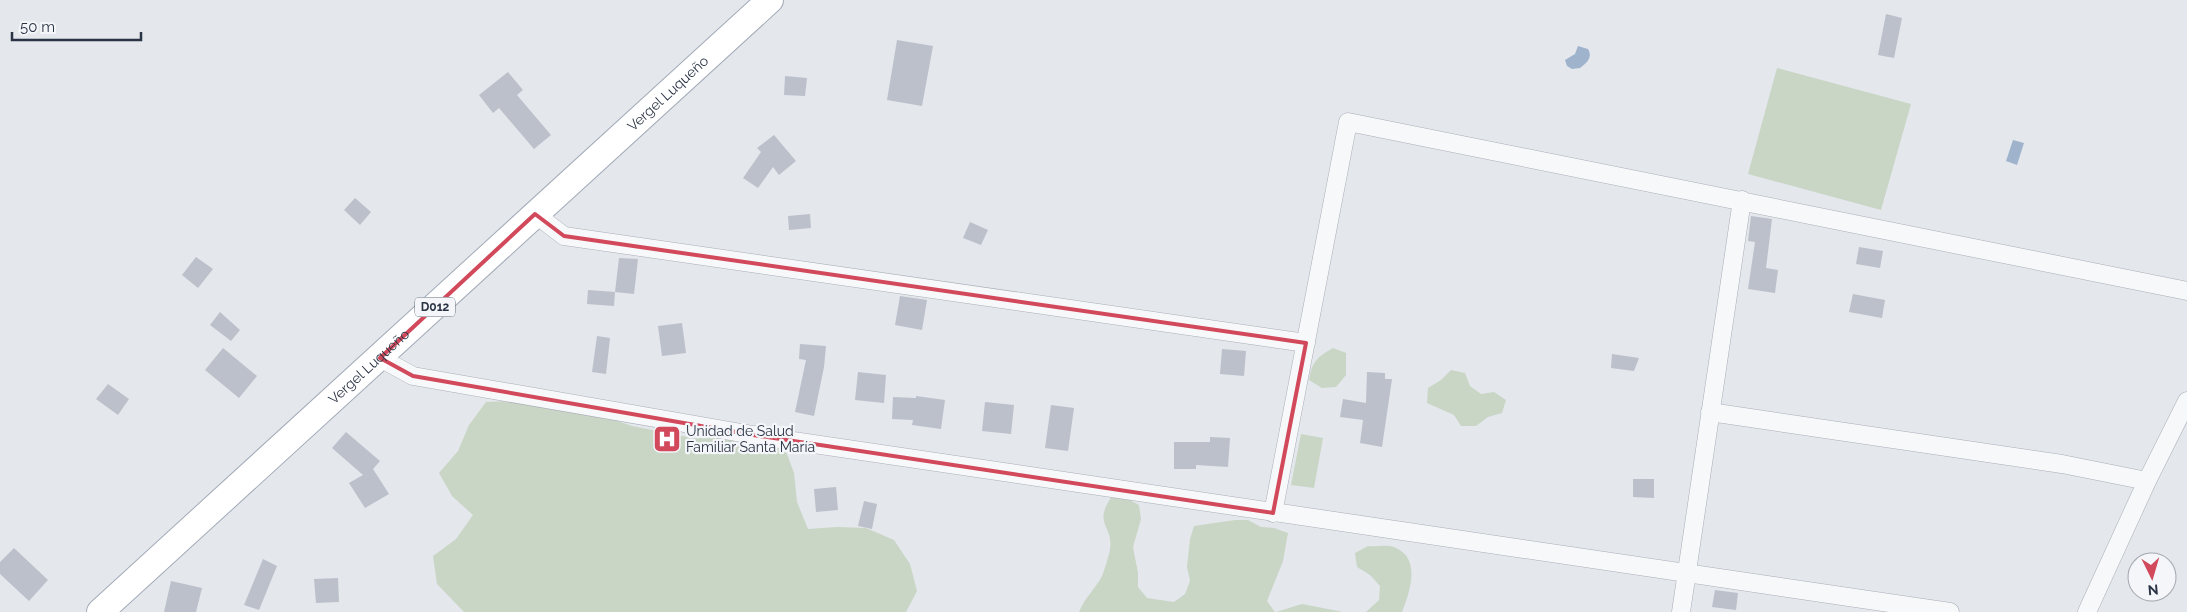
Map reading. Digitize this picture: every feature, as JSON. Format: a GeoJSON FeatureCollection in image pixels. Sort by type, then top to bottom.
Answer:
{"type":"FeatureCollection","features":[{"type":"Feature","properties":{"kind":"main road","name":"Vergel Luqueño"},"geometry":{"type":"LineString","coordinates":[[100,612],[770,0]]}},
{"type":"Feature","properties":{"kind":"street"},"geometry":{"type":"LineString","coordinates":[[1273,513],[1348,122],[2187,291]]}},
{"type":"Feature","properties":{"kind":"street"},"geometry":{"type":"LineString","coordinates":[[1680,612],[1742,200]]}},
{"type":"Feature","properties":{"kind":"street"},"geometry":{"type":"LineString","coordinates":[[535,214],[564,236],[1306,343]]}},
{"type":"Feature","properties":{"kind":"street"},"geometry":{"type":"LineString","coordinates":[[380,358],[413,376],[743,434],[1950,612]]}},
{"type":"Feature","properties":{"kind":"street"},"geometry":{"type":"LineString","coordinates":[[2087,612],[2147,481],[2187,401]]}},
{"type":"Feature","properties":{"kind":"street"},"geometry":{"type":"LineString","coordinates":[[1710,412],[2062,464],[2147,481]]}},
{"type":"Feature","properties":{"kind":"highlighted area"},"geometry":{"type":"Polygon","coordinates":[[[535,214],[564,236],[1306,343],[1273,513],[753,435],[413,376],[380,358],[535,214]]]}},
{"type":"Feature","properties":{"kind":"green space"},"geometry":{"type":"Polygon","coordinates":[[[1777,68],[1911,104],[1881,210],[1748,174],[1777,68]]]}},
{"type":"Feature","properties":{"kind":"green space"},"geometry":{"type":"Polygon","coordinates":[[[1333,348],[1346,353],[1346,375],[1336,387],[1322,388],[1309,380],[1310,374],[1316,361],[1333,348]]]}},
{"type":"Feature","properties":{"kind":"green space"},"geometry":{"type":"Polygon","coordinates":[[[1451,370],[1465,373],[1470,386],[1481,394],[1494,392],[1506,400],[1502,413],[1488,417],[1476,426],[1461,426],[1454,415],[1427,403],[1428,388],[1441,380],[1451,370]]]}},
{"type":"Feature","properties":{"kind":"green space"},"geometry":{"type":"Polygon","coordinates":[[[513,401],[603,416],[632,426],[693,438],[721,438],[750,445],[784,446],[794,473],[797,502],[808,529],[866,528],[894,540],[910,564],[917,591],[906,612],[464,612],[437,584],[433,556],[456,539],[473,515],[452,496],[439,473],[458,451],[469,425],[486,402],[513,401]]]}},
{"type":"Feature","properties":{"kind":"green space"},"geometry":{"type":"Polygon","coordinates":[[[1301,434],[1323,438],[1314,488],[1291,485],[1301,434]]]}},
{"type":"Feature","properties":{"kind":"green space"},"geometry":{"type":"Polygon","coordinates":[[[1112,496],[1126,498],[1139,505],[1141,519],[1133,547],[1138,573],[1138,587],[1147,598],[1174,602],[1185,594],[1190,581],[1187,567],[1190,539],[1194,526],[1248,520],[1261,527],[1274,528],[1288,533],[1283,561],[1267,601],[1275,612],[1079,612],[1102,576],[1110,550],[1104,513],[1112,496]]]}},
{"type":"Feature","properties":{"kind":"green space"},"geometry":{"type":"Polygon","coordinates":[[[1368,546],[1396,548],[1404,553],[1409,560],[1411,568],[1410,586],[1402,612],[1366,612],[1379,600],[1380,586],[1370,575],[1357,567],[1355,553],[1368,546]]]}},
{"type":"Feature","properties":{"kind":"green space"},"geometry":{"type":"Polygon","coordinates":[[[1302,604],[1343,612],[1276,612],[1302,604]]]}},
{"type":"Feature","properties":{"kind":"water"},"geometry":{"type":"Polygon","coordinates":[[[1578,46],[1588,49],[1590,57],[1580,68],[1572,69],[1567,66],[1565,60],[1575,54],[1578,46]]]}},
{"type":"Feature","properties":{"kind":"water"},"geometry":{"type":"Polygon","coordinates":[[[2013,140],[2024,143],[2017,165],[2006,161],[2013,140]]]}},
{"type":"Feature","properties":{"kind":"building"},"geometry":{"type":"Polygon","coordinates":[[[1886,14],[1902,18],[1894,58],[1878,55],[1886,14]]]}},
{"type":"Feature","properties":{"kind":"building"},"geometry":{"type":"Polygon","coordinates":[[[897,40],[933,46],[922,106],[887,100],[897,40]]]}},
{"type":"Feature","properties":{"kind":"building"},"geometry":{"type":"Polygon","coordinates":[[[508,72],[523,90],[517,95],[551,135],[534,149],[499,108],[493,113],[479,95],[508,72]]]}},
{"type":"Feature","properties":{"kind":"building"},"geometry":{"type":"Polygon","coordinates":[[[785,76],[807,78],[805,96],[784,95],[785,76]]]}},
{"type":"Feature","properties":{"kind":"building"},"geometry":{"type":"Polygon","coordinates":[[[774,135],[796,161],[779,175],[773,167],[758,188],[743,178],[761,152],[757,148],[774,135]]]}},
{"type":"Feature","properties":{"kind":"building"},"geometry":{"type":"Polygon","coordinates":[[[355,198],[371,212],[360,225],[344,210],[355,198]]]}},
{"type":"Feature","properties":{"kind":"building"},"geometry":{"type":"Polygon","coordinates":[[[810,214],[811,228],[789,230],[788,216],[810,214]]]}},
{"type":"Feature","properties":{"kind":"building"},"geometry":{"type":"Polygon","coordinates":[[[1751,216],[1772,219],[1766,268],[1778,270],[1775,293],[1748,289],[1755,242],[1748,241],[1751,216]]]}},
{"type":"Feature","properties":{"kind":"building"},"geometry":{"type":"Polygon","coordinates":[[[970,222],[988,230],[981,245],[963,238],[970,222]]]}},
{"type":"Feature","properties":{"kind":"building"},"geometry":{"type":"Polygon","coordinates":[[[1859,247],[1883,251],[1880,268],[1856,264],[1859,247]]]}},
{"type":"Feature","properties":{"kind":"building"},"geometry":{"type":"Polygon","coordinates":[[[196,257],[213,269],[198,288],[182,275],[196,257]]]}},
{"type":"Feature","properties":{"kind":"building"},"geometry":{"type":"Polygon","coordinates":[[[619,258],[638,259],[634,294],[615,292],[619,258]]]}},
{"type":"Feature","properties":{"kind":"building"},"geometry":{"type":"Polygon","coordinates":[[[588,290],[615,292],[614,306],[587,304],[588,290]]]}},
{"type":"Feature","properties":{"kind":"building"},"geometry":{"type":"Polygon","coordinates":[[[1853,294],[1885,300],[1882,318],[1849,312],[1853,294]]]}},
{"type":"Feature","properties":{"kind":"building"},"geometry":{"type":"Polygon","coordinates":[[[900,296],[927,300],[922,330],[895,325],[900,296]]]}},
{"type":"Feature","properties":{"kind":"building"},"geometry":{"type":"Polygon","coordinates":[[[220,312],[240,330],[231,341],[210,325],[220,312]]]}},
{"type":"Feature","properties":{"kind":"building"},"geometry":{"type":"Polygon","coordinates":[[[682,323],[686,353],[662,356],[658,326],[682,323]]]}},
{"type":"Feature","properties":{"kind":"building"},"geometry":{"type":"Polygon","coordinates":[[[597,336],[610,338],[606,374],[592,372],[597,336]]]}},
{"type":"Feature","properties":{"kind":"building"},"geometry":{"type":"Polygon","coordinates":[[[800,344],[826,346],[824,367],[814,416],[795,412],[806,360],[799,359],[800,344]]]}},
{"type":"Feature","properties":{"kind":"building"},"geometry":{"type":"Polygon","coordinates":[[[223,348],[257,376],[239,398],[205,370],[223,348]]]}},
{"type":"Feature","properties":{"kind":"building"},"geometry":{"type":"Polygon","coordinates":[[[1222,349],[1246,351],[1244,376],[1220,374],[1222,349]]]}},
{"type":"Feature","properties":{"kind":"building"},"geometry":{"type":"Polygon","coordinates":[[[1612,354],[1639,358],[1634,371],[1611,368],[1612,354]]]}},
{"type":"Feature","properties":{"kind":"building"},"geometry":{"type":"Polygon","coordinates":[[[858,372],[886,375],[884,403],[855,400],[858,372]]]}},
{"type":"Feature","properties":{"kind":"building"},"geometry":{"type":"Polygon","coordinates":[[[1367,372],[1385,373],[1385,379],[1392,379],[1382,447],[1360,443],[1363,420],[1340,417],[1343,399],[1366,403],[1367,372]]]}},
{"type":"Feature","properties":{"kind":"building"},"geometry":{"type":"Polygon","coordinates":[[[108,384],[129,399],[118,415],[96,399],[108,384]]]}},
{"type":"Feature","properties":{"kind":"building"},"geometry":{"type":"Polygon","coordinates":[[[916,396],[945,400],[941,429],[912,425],[913,420],[892,419],[893,397],[916,398],[916,396]]]}},
{"type":"Feature","properties":{"kind":"building"},"geometry":{"type":"Polygon","coordinates":[[[985,402],[1014,405],[1011,434],[982,431],[985,402]]]}},
{"type":"Feature","properties":{"kind":"building"},"geometry":{"type":"Polygon","coordinates":[[[1051,405],[1074,408],[1068,451],[1045,448],[1051,405]]]}},
{"type":"Feature","properties":{"kind":"building"},"geometry":{"type":"Polygon","coordinates":[[[346,432],[380,461],[373,469],[389,494],[365,508],[349,483],[363,475],[332,448],[346,432]]]}},
{"type":"Feature","properties":{"kind":"building"},"geometry":{"type":"Polygon","coordinates":[[[1210,437],[1230,438],[1228,467],[1196,465],[1196,469],[1174,469],[1174,442],[1210,442],[1210,437]]]}},
{"type":"Feature","properties":{"kind":"building"},"geometry":{"type":"Polygon","coordinates":[[[1633,479],[1654,479],[1654,498],[1633,497],[1633,479]]]}},
{"type":"Feature","properties":{"kind":"building"},"geometry":{"type":"Polygon","coordinates":[[[836,487],[838,510],[816,512],[814,489],[836,487]]]}},
{"type":"Feature","properties":{"kind":"building"},"geometry":{"type":"Polygon","coordinates":[[[864,501],[877,504],[872,529],[858,526],[864,501]]]}},
{"type":"Feature","properties":{"kind":"building"},"geometry":{"type":"Polygon","coordinates":[[[14,548],[48,580],[29,601],[0,574],[0,562],[14,548]]]}},
{"type":"Feature","properties":{"kind":"building"},"geometry":{"type":"Polygon","coordinates":[[[263,559],[277,566],[259,610],[244,605],[263,559]]]}},
{"type":"Feature","properties":{"kind":"building"},"geometry":{"type":"Polygon","coordinates":[[[338,578],[339,602],[316,603],[314,579],[338,578]]]}},
{"type":"Feature","properties":{"kind":"building"},"geometry":{"type":"Polygon","coordinates":[[[171,581],[202,588],[196,612],[164,612],[171,581]]]}},
{"type":"Feature","properties":{"kind":"building"},"geometry":{"type":"Polygon","coordinates":[[[1715,590],[1738,593],[1736,610],[1712,607],[1715,590]]]}},
{"type":"Feature","properties":{"kind":"place","name":"Unidad de Salud Familiar Santa María"},"geometry":{"type":"Point","coordinates":[667,439]}}]}
